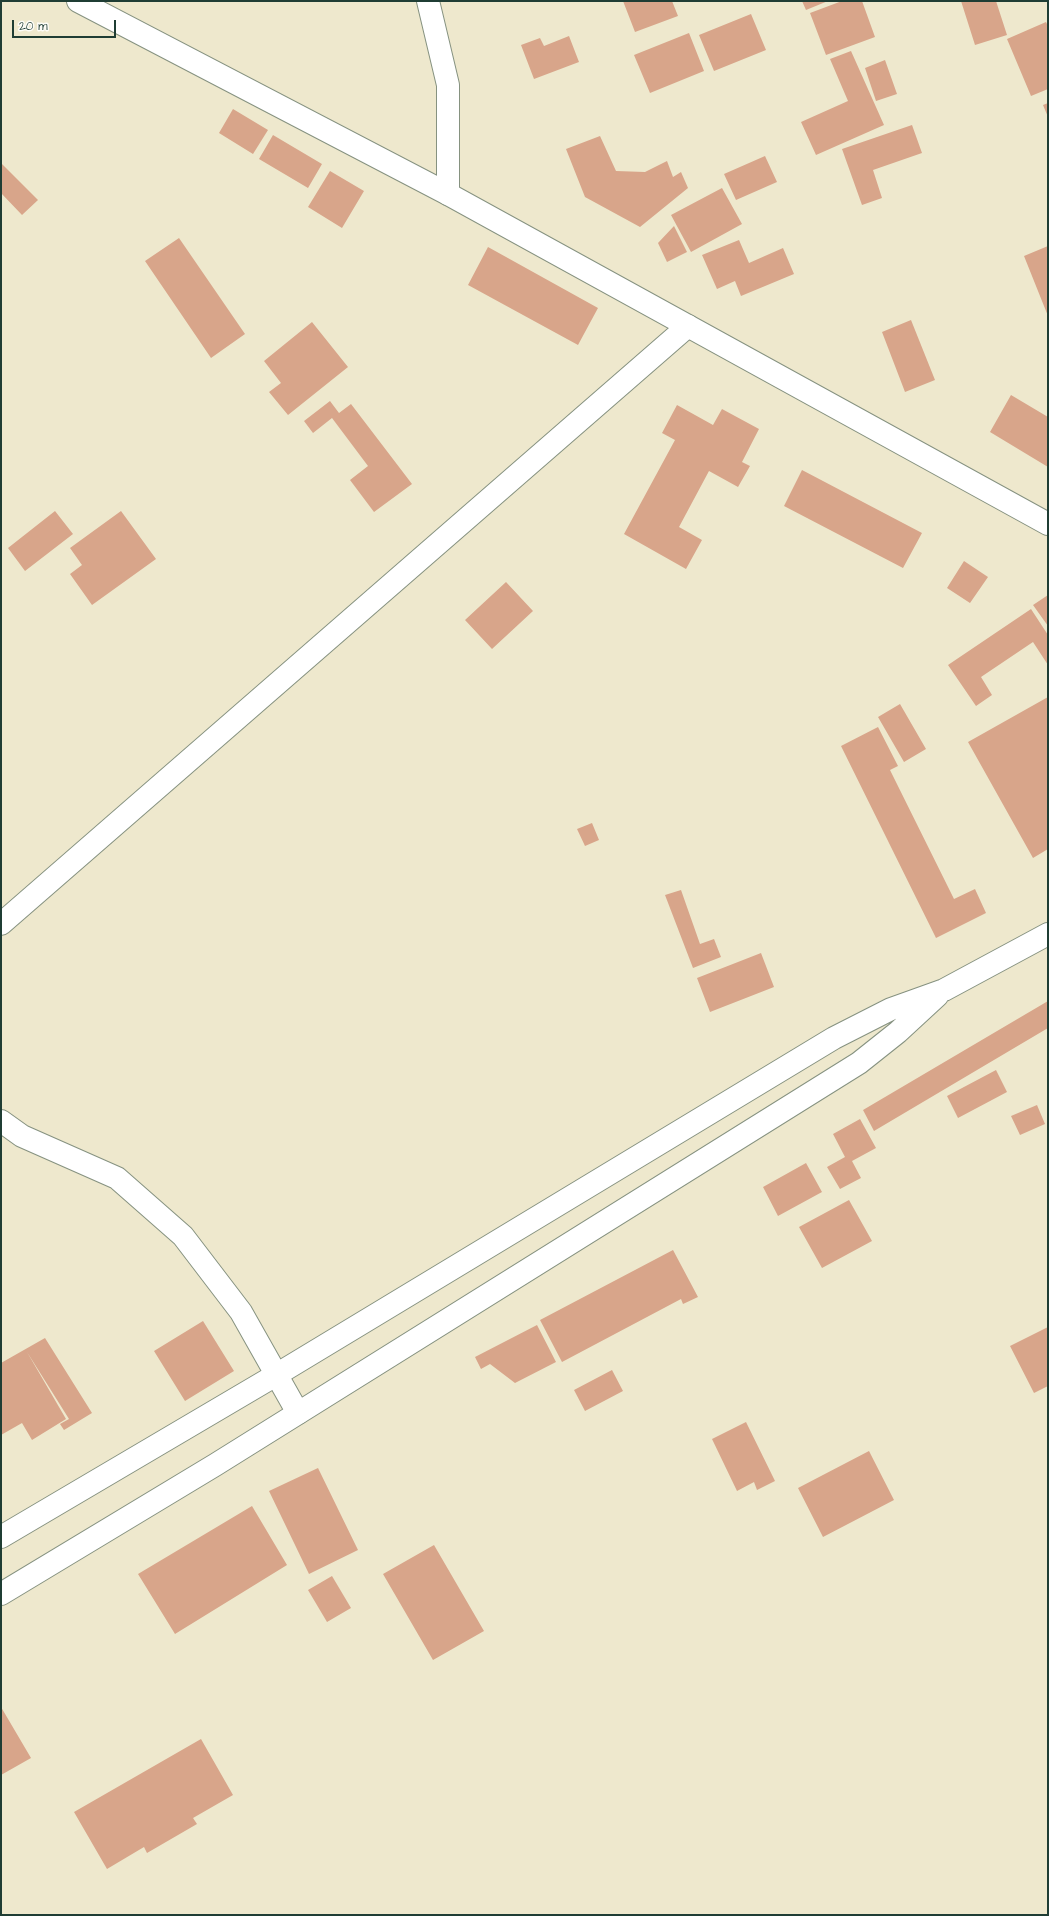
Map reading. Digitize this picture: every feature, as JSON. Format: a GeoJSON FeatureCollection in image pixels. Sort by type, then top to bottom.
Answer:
{"type":"FeatureCollection","features":[{"type":"Feature","properties":{"kind":"main road"},"geometry":{"type":"LineString","coordinates":[[78,1],[448,194],[1048,524]]}},
{"type":"Feature","properties":{"kind":"main road"},"geometry":{"type":"LineString","coordinates":[[428,1],[448,85],[448,194]]}},
{"type":"Feature","properties":{"kind":"main road"},"geometry":{"type":"LineString","coordinates":[[1,924],[688,326]]}},
{"type":"Feature","properties":{"kind":"main road"},"geometry":{"type":"LineString","coordinates":[[1,1537],[276,1375],[834,1038],[891,1009],[944,990],[1048,934]]}},
{"type":"Feature","properties":{"kind":"main road"},"geometry":{"type":"LineString","coordinates":[[1,1594],[298,1413],[859,1063],[898,1032],[944,990]]}},
{"type":"Feature","properties":{"kind":"main road"},"geometry":{"type":"LineString","coordinates":[[1,1121],[22,1136],[117,1178],[184,1236],[241,1312],[298,1413]]}},
{"type":"Feature","properties":{"kind":"building"},"geometry":{"type":"Polygon","coordinates":[[[623,1],[672,1],[678,16],[635,32],[623,1]]]}},
{"type":"Feature","properties":{"kind":"building"},"geometry":{"type":"Polygon","coordinates":[[[802,1],[828,1],[806,10],[802,1]]]}},
{"type":"Feature","properties":{"kind":"building"},"geometry":{"type":"Polygon","coordinates":[[[842,1],[862,1],[875,37],[826,55],[810,13],[842,1]]]}},
{"type":"Feature","properties":{"kind":"building"},"geometry":{"type":"Polygon","coordinates":[[[961,1],[996,1],[1007,35],[975,45],[961,1]]]}},
{"type":"Feature","properties":{"kind":"building"},"geometry":{"type":"Polygon","coordinates":[[[751,14],[766,50],[714,71],[699,35],[751,14]]]}},
{"type":"Feature","properties":{"kind":"building"},"geometry":{"type":"Polygon","coordinates":[[[1046,22],[1048,26],[1048,89],[1031,96],[1007,39],[1046,22]]]}},
{"type":"Feature","properties":{"kind":"building"},"geometry":{"type":"Polygon","coordinates":[[[689,33],[704,71],[650,93],[634,55],[689,33]]]}},
{"type":"Feature","properties":{"kind":"building"},"geometry":{"type":"Polygon","coordinates":[[[569,36],[579,62],[534,79],[521,45],[540,38],[544,46],[569,36]]]}},
{"type":"Feature","properties":{"kind":"building"},"geometry":{"type":"Polygon","coordinates":[[[851,51],[884,125],[816,155],[801,122],[848,101],[830,59],[851,51]]]}},
{"type":"Feature","properties":{"kind":"building"},"geometry":{"type":"Polygon","coordinates":[[[885,60],[897,94],[876,101],[865,68],[885,60]]]}},
{"type":"Feature","properties":{"kind":"building"},"geometry":{"type":"Polygon","coordinates":[[[1048,103],[1048,117],[1043,105],[1048,103]]]}},
{"type":"Feature","properties":{"kind":"building"},"geometry":{"type":"Polygon","coordinates":[[[233,109],[268,130],[253,154],[219,133],[233,109]]]}},
{"type":"Feature","properties":{"kind":"building"},"geometry":{"type":"Polygon","coordinates":[[[912,125],[922,153],[873,170],[882,198],[862,205],[842,149],[912,125]]]}},
{"type":"Feature","properties":{"kind":"building"},"geometry":{"type":"Polygon","coordinates":[[[273,135],[322,164],[308,188],[259,159],[273,135]]]}},
{"type":"Feature","properties":{"kind":"building"},"geometry":{"type":"Polygon","coordinates":[[[600,136],[616,171],[645,172],[667,161],[673,177],[681,172],[688,188],[640,227],[585,197],[566,149],[600,136]]]}},
{"type":"Feature","properties":{"kind":"building"},"geometry":{"type":"Polygon","coordinates":[[[765,156],[777,182],[736,200],[724,174],[765,156]]]}},
{"type":"Feature","properties":{"kind":"building"},"geometry":{"type":"Polygon","coordinates":[[[1,163],[38,200],[22,215],[1,193],[1,163]]]}},
{"type":"Feature","properties":{"kind":"building"},"geometry":{"type":"Polygon","coordinates":[[[330,171],[364,191],[342,228],[308,207],[330,171]]]}},
{"type":"Feature","properties":{"kind":"building"},"geometry":{"type":"Polygon","coordinates":[[[722,188],[742,224],[691,252],[671,215],[722,188]]]}},
{"type":"Feature","properties":{"kind":"building"},"geometry":{"type":"Polygon","coordinates":[[[674,226],[687,252],[667,262],[658,243],[674,226]]]}},
{"type":"Feature","properties":{"kind":"building"},"geometry":{"type":"Polygon","coordinates":[[[179,238],[245,334],[211,358],[145,261],[179,238]]]}},
{"type":"Feature","properties":{"kind":"building"},"geometry":{"type":"Polygon","coordinates":[[[739,240],[749,263],[783,248],[794,274],[741,296],[735,281],[717,289],[702,255],[739,240]]]}},
{"type":"Feature","properties":{"kind":"building"},"geometry":{"type":"Polygon","coordinates":[[[1048,246],[1048,316],[1024,256],[1048,246]]]}},
{"type":"Feature","properties":{"kind":"building"},"geometry":{"type":"Polygon","coordinates":[[[488,247],[598,308],[578,345],[468,285],[488,247]]]}},
{"type":"Feature","properties":{"kind":"building"},"geometry":{"type":"Polygon","coordinates":[[[911,320],[935,380],[905,392],[882,332],[911,320]]]}},
{"type":"Feature","properties":{"kind":"building"},"geometry":{"type":"Polygon","coordinates":[[[312,322],[348,367],[288,415],[269,392],[281,383],[264,361],[312,322]]]}},
{"type":"Feature","properties":{"kind":"building"},"geometry":{"type":"Polygon","coordinates":[[[1011,395],[1048,417],[1048,467],[990,432],[1011,395]]]}},
{"type":"Feature","properties":{"kind":"building"},"geometry":{"type":"Polygon","coordinates":[[[330,401],[339,413],[351,404],[412,484],[374,512],[350,480],[368,466],[332,418],[313,433],[304,421],[330,401]]]}},
{"type":"Feature","properties":{"kind":"building"},"geometry":{"type":"Polygon","coordinates":[[[677,405],[713,425],[722,409],[759,429],[742,462],[750,466],[738,487],[709,471],[679,527],[702,540],[686,569],[624,534],[675,440],[662,433],[677,405]]]}},
{"type":"Feature","properties":{"kind":"building"},"geometry":{"type":"Polygon","coordinates":[[[802,470],[922,533],[903,568],[784,506],[802,470]]]}},
{"type":"Feature","properties":{"kind":"building"},"geometry":{"type":"Polygon","coordinates":[[[55,511],[73,534],[25,571],[8,548],[55,511]]]}},
{"type":"Feature","properties":{"kind":"building"},"geometry":{"type":"Polygon","coordinates":[[[121,511],[156,559],[92,605],[70,574],[82,565],[70,548],[121,511]]]}},
{"type":"Feature","properties":{"kind":"building"},"geometry":{"type":"Polygon","coordinates":[[[964,561],[988,577],[970,603],[947,588],[964,561]]]}},
{"type":"Feature","properties":{"kind":"building"},"geometry":{"type":"Polygon","coordinates":[[[506,582],[533,611],[492,649],[465,620],[506,582]]]}},
{"type":"Feature","properties":{"kind":"building"},"geometry":{"type":"Polygon","coordinates":[[[1048,595],[1048,626],[1033,605],[1048,595]]]}},
{"type":"Feature","properties":{"kind":"building"},"geometry":{"type":"Polygon","coordinates":[[[1031,609],[1048,635],[1048,665],[1033,642],[981,677],[992,695],[976,706],[948,665],[1031,609]]]}},
{"type":"Feature","properties":{"kind":"building"},"geometry":{"type":"Polygon","coordinates":[[[1048,697],[1048,849],[1033,858],[968,742],[1048,697]]]}},
{"type":"Feature","properties":{"kind":"building"},"geometry":{"type":"Polygon","coordinates":[[[900,704],[926,749],[904,762],[878,717],[900,704]]]}},
{"type":"Feature","properties":{"kind":"building"},"geometry":{"type":"Polygon","coordinates":[[[878,727],[898,766],[890,770],[954,899],[975,889],[986,913],[936,938],[841,746],[878,727]]]}},
{"type":"Feature","properties":{"kind":"building"},"geometry":{"type":"Polygon","coordinates":[[[592,823],[599,840],[585,846],[577,829],[592,823]]]}},
{"type":"Feature","properties":{"kind":"building"},"geometry":{"type":"Polygon","coordinates":[[[681,890],[700,944],[714,939],[721,957],[693,968],[665,895],[681,890]]]}},
{"type":"Feature","properties":{"kind":"building"},"geometry":{"type":"Polygon","coordinates":[[[761,953],[774,987],[710,1012],[697,978],[761,953]]]}},
{"type":"Feature","properties":{"kind":"building"},"geometry":{"type":"Polygon","coordinates":[[[1048,1001],[1048,1028],[874,1131],[863,1110],[1048,1001]]]}},
{"type":"Feature","properties":{"kind":"building"},"geometry":{"type":"Polygon","coordinates":[[[996,1070],[1007,1092],[958,1118],[947,1096],[996,1070]]]}},
{"type":"Feature","properties":{"kind":"building"},"geometry":{"type":"Polygon","coordinates":[[[1037,1105],[1045,1124],[1020,1135],[1011,1116],[1037,1105]]]}},
{"type":"Feature","properties":{"kind":"building"},"geometry":{"type":"Polygon","coordinates":[[[860,1119],[876,1148],[852,1161],[861,1178],[840,1189],[827,1167],[845,1157],[833,1134],[860,1119]]]}},
{"type":"Feature","properties":{"kind":"building"},"geometry":{"type":"Polygon","coordinates":[[[806,1163],[822,1192],[778,1216],[763,1187],[806,1163]]]}},
{"type":"Feature","properties":{"kind":"building"},"geometry":{"type":"Polygon","coordinates":[[[849,1200],[872,1241],[822,1268],[799,1227],[849,1200]]]}},
{"type":"Feature","properties":{"kind":"building"},"geometry":{"type":"Polygon","coordinates":[[[673,1250],[698,1297],[683,1304],[681,1299],[562,1362],[540,1320],[673,1250]]]}},
{"type":"Feature","properties":{"kind":"building"},"geometry":{"type":"Polygon","coordinates":[[[203,1321],[234,1371],[185,1401],[154,1351],[203,1321]]]}},
{"type":"Feature","properties":{"kind":"building"},"geometry":{"type":"Polygon","coordinates":[[[537,1325],[556,1362],[515,1383],[490,1364],[481,1369],[475,1357],[537,1325]]]}},
{"type":"Feature","properties":{"kind":"building"},"geometry":{"type":"Polygon","coordinates":[[[1048,1327],[1048,1386],[1034,1393],[1010,1346],[1048,1327]]]}},
{"type":"Feature","properties":{"kind":"building"},"geometry":{"type":"Polygon","coordinates":[[[45,1338],[92,1413],[64,1430],[60,1424],[69,1419],[27,1352],[66,1419],[32,1440],[22,1423],[1,1435],[1,1363],[45,1338]]]}},
{"type":"Feature","properties":{"kind":"building"},"geometry":{"type":"Polygon","coordinates":[[[612,1370],[623,1391],[585,1411],[574,1390],[612,1370]]]}},
{"type":"Feature","properties":{"kind":"building"},"geometry":{"type":"Polygon","coordinates":[[[746,1422],[775,1481],[757,1490],[754,1482],[737,1491],[712,1439],[746,1422]]]}},
{"type":"Feature","properties":{"kind":"building"},"geometry":{"type":"Polygon","coordinates":[[[869,1451],[894,1500],[823,1537],[798,1488],[869,1451]]]}},
{"type":"Feature","properties":{"kind":"building"},"geometry":{"type":"Polygon","coordinates":[[[318,1468],[358,1550],[309,1574],[269,1491],[318,1468]]]}},
{"type":"Feature","properties":{"kind":"building"},"geometry":{"type":"Polygon","coordinates":[[[252,1506],[287,1565],[175,1634],[138,1574],[252,1506]]]}},
{"type":"Feature","properties":{"kind":"building"},"geometry":{"type":"Polygon","coordinates":[[[434,1545],[484,1631],[433,1660],[383,1574],[434,1545]]]}},
{"type":"Feature","properties":{"kind":"building"},"geometry":{"type":"Polygon","coordinates":[[[332,1576],[351,1608],[327,1622],[308,1590],[332,1576]]]}},
{"type":"Feature","properties":{"kind":"building"},"geometry":{"type":"Polygon","coordinates":[[[1,1707],[31,1758],[1,1775],[1,1707]]]}},
{"type":"Feature","properties":{"kind":"building"},"geometry":{"type":"Polygon","coordinates":[[[201,1739],[233,1795],[193,1818],[197,1824],[147,1853],[144,1847],[107,1869],[74,1812],[201,1739]]]}}]}
